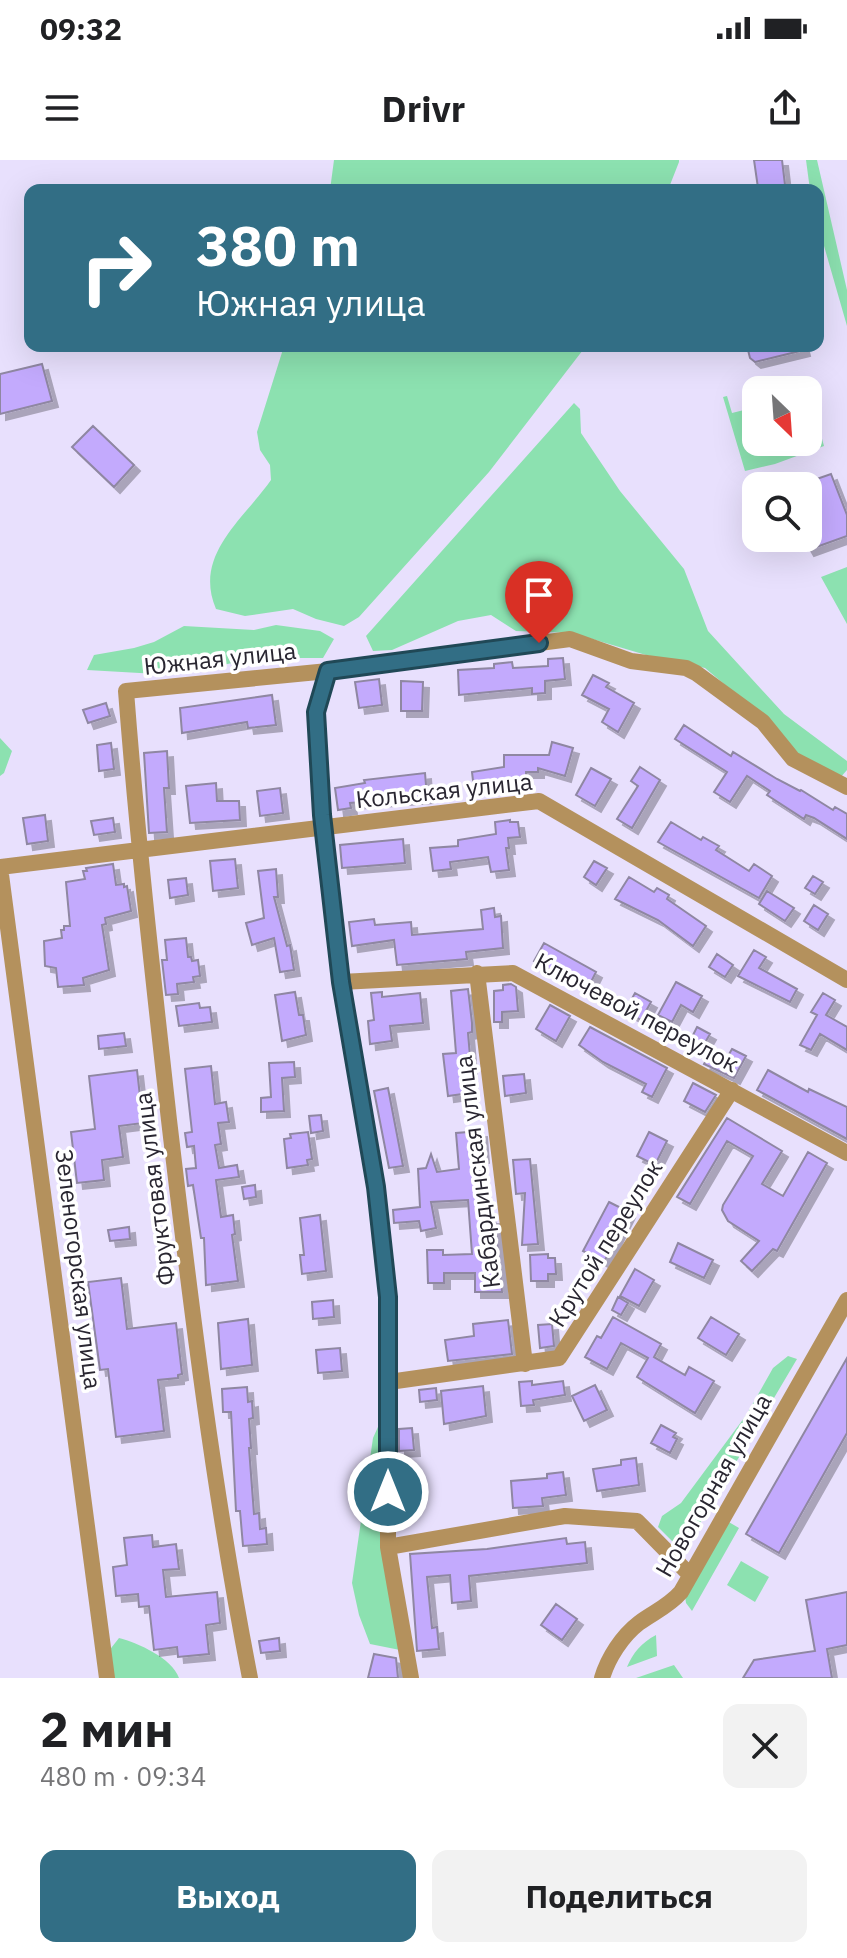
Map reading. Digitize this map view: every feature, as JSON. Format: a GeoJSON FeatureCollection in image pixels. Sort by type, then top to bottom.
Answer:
{"type":"FeatureCollection","features":[{"type":"Feature","properties":{"kind":"street","name":"Южная улица"},"geometry":{"type":"LineString","coordinates":[[126,691],[328,671],[570,639],[631,661],[686,668],[696,673],[763,722],[793,759],[847,787]]}},
{"type":"Feature","properties":{"kind":"street"},"geometry":{"type":"LineString","coordinates":[[328,671],[316,712],[323,826],[341,982],[376,1187],[388,1297],[388,1547],[411,1678]]}},
{"type":"Feature","properties":{"kind":"street","name":"Фруктовая улица"},"geometry":{"type":"LineString","coordinates":[[126,691],[139,850],[186,1260],[226,1554],[250,1678]]}},
{"type":"Feature","properties":{"kind":"street","name":"Кольская улица"},"geometry":{"type":"LineString","coordinates":[[0,867],[539,801],[847,980]]}},
{"type":"Feature","properties":{"kind":"street","name":"Зеленогорская улица"},"geometry":{"type":"LineString","coordinates":[[0,867],[107,1678]]}},
{"type":"Feature","properties":{"kind":"street","name":"Кабардинская улица"},"geometry":{"type":"LineString","coordinates":[[477,973],[525,1364]]}},
{"type":"Feature","properties":{"kind":"street","name":"Ключевой переулок"},"geometry":{"type":"LineString","coordinates":[[341,982],[513,973],[847,1153]]}},
{"type":"Feature","properties":{"kind":"street","name":"Крутой переулок"},"geometry":{"type":"LineString","coordinates":[[389,1382],[559,1358],[732,1090]]}},
{"type":"Feature","properties":{"kind":"street","name":"Новогорная улица"},"geometry":{"type":"LineString","coordinates":[[602,1678],[623,1638],[641,1621],[672,1601],[690,1575],[847,1300]]}},
{"type":"Feature","properties":{"kind":"street"},"geometry":{"type":"LineString","coordinates":[[388,1547],[565,1516],[637,1521],[690,1575]]}},
{"type":"Feature","properties":{"kind":"green space"},"geometry":{"type":"Polygon","coordinates":[[[334,160],[679,160],[670,184],[331,184],[334,160]]]}},
{"type":"Feature","properties":{"kind":"green space"},"geometry":{"type":"Polygon","coordinates":[[[806,160],[817,160],[823,184],[809,184],[806,160]]]}},
{"type":"Feature","properties":{"kind":"green space"},"geometry":{"type":"Polygon","coordinates":[[[824,190],[847,290],[847,326],[824,246],[824,190]]]}},
{"type":"Feature","properties":{"kind":"green space"},"geometry":{"type":"Polygon","coordinates":[[[282,352],[581,352],[489,472],[359,617],[344,626],[293,609],[245,616],[216,609],[211,590],[211,572],[216,555],[235,524],[271,480],[270,465],[260,450],[257,432],[282,352]]]}},
{"type":"Feature","properties":{"kind":"green space"},"geometry":{"type":"Polygon","coordinates":[[[727,396],[732,413],[742,410],[742,456],[797,456],[745,471],[723,397],[727,396]]]}},
{"type":"Feature","properties":{"kind":"green space"},"geometry":{"type":"Polygon","coordinates":[[[574,403],[580,409],[581,433],[620,491],[684,569],[708,631],[784,714],[847,761],[847,770],[840,778],[803,759],[773,725],[705,668],[646,655],[572,633],[516,631],[491,615],[458,621],[392,650],[373,651],[366,636],[574,403]]]}},
{"type":"Feature","properties":{"kind":"green space"},"geometry":{"type":"Polygon","coordinates":[[[847,567],[847,624],[821,577],[847,567]]]}},
{"type":"Feature","properties":{"kind":"green space"},"geometry":{"type":"Polygon","coordinates":[[[276,625],[320,631],[334,639],[323,658],[254,658],[201,670],[157,674],[87,670],[94,655],[154,642],[184,626],[254,630],[276,625]]]}},
{"type":"Feature","properties":{"kind":"green space"},"geometry":{"type":"Polygon","coordinates":[[[0,738],[12,751],[0,776],[0,738]]]}},
{"type":"Feature","properties":{"kind":"green space"},"geometry":{"type":"Polygon","coordinates":[[[788,1356],[797,1359],[683,1552],[658,1527],[662,1516],[681,1503],[747,1414],[773,1368],[788,1356]]]}},
{"type":"Feature","properties":{"kind":"green space"},"geometry":{"type":"Polygon","coordinates":[[[382,1418],[400,1650],[370,1644],[352,1583],[373,1438],[382,1418]]]}},
{"type":"Feature","properties":{"kind":"green space"},"geometry":{"type":"Polygon","coordinates":[[[727,1521],[739,1528],[692,1611],[685,1596],[727,1521]]]}},
{"type":"Feature","properties":{"kind":"green space"},"geometry":{"type":"Polygon","coordinates":[[[741,1561],[769,1577],[755,1602],[727,1585],[741,1561]]]}},
{"type":"Feature","properties":{"kind":"green space"},"geometry":{"type":"Polygon","coordinates":[[[656,1635],[657,1656],[627,1667],[638,1649],[656,1635]]]}},
{"type":"Feature","properties":{"kind":"green space"},"geometry":{"type":"Polygon","coordinates":[[[119,1638],[162,1658],[179,1678],[112,1678],[108,1652],[119,1638]]]}},
{"type":"Feature","properties":{"kind":"green space"},"geometry":{"type":"Polygon","coordinates":[[[674,1665],[683,1678],[636,1678],[674,1665]]]}},
{"type":"Feature","properties":{"kind":"building"},"geometry":{"type":"Polygon","coordinates":[[[754,160],[782,160],[785,184],[757,184],[754,160]]]}},
{"type":"Feature","properties":{"kind":"building"},"geometry":{"type":"Polygon","coordinates":[[[748,352],[796,352],[755,362],[748,352]]]}},
{"type":"Feature","properties":{"kind":"building"},"geometry":{"type":"Polygon","coordinates":[[[42,364],[52,401],[0,414],[0,374],[42,364]]]}},
{"type":"Feature","properties":{"kind":"building"},"geometry":{"type":"Polygon","coordinates":[[[93,426],[134,465],[114,487],[72,447],[93,426]]]}},
{"type":"Feature","properties":{"kind":"building"},"geometry":{"type":"Polygon","coordinates":[[[831,474],[847,515],[847,536],[822,545],[822,477],[831,474]]]}},
{"type":"Feature","properties":{"kind":"building"},"geometry":{"type":"Polygon","coordinates":[[[563,658],[565,679],[545,681],[545,693],[532,694],[532,688],[459,695],[458,670],[494,668],[494,664],[512,662],[513,668],[548,666],[548,659],[563,658]]]}},
{"type":"Feature","properties":{"kind":"building"},"geometry":{"type":"Polygon","coordinates":[[[593,675],[609,683],[606,687],[634,703],[618,732],[602,722],[609,709],[582,695],[593,675]]]}},
{"type":"Feature","properties":{"kind":"building"},"geometry":{"type":"Polygon","coordinates":[[[379,679],[382,705],[359,708],[355,682],[379,679]]]}},
{"type":"Feature","properties":{"kind":"building"},"geometry":{"type":"Polygon","coordinates":[[[401,681],[423,682],[422,711],[401,711],[401,681]]]}},
{"type":"Feature","properties":{"kind":"building"},"geometry":{"type":"Polygon","coordinates":[[[272,695],[276,725],[248,728],[247,722],[182,733],[180,708],[272,695]]]}},
{"type":"Feature","properties":{"kind":"building"},"geometry":{"type":"Polygon","coordinates":[[[106,703],[110,716],[88,723],[83,710],[106,703]]]}},
{"type":"Feature","properties":{"kind":"building"},"geometry":{"type":"Polygon","coordinates":[[[684,725],[731,756],[733,752],[833,810],[835,807],[847,814],[847,839],[814,818],[806,815],[804,819],[767,795],[770,791],[747,776],[730,802],[714,792],[727,772],[675,739],[684,725]]]}},
{"type":"Feature","properties":{"kind":"building"},"geometry":{"type":"Polygon","coordinates":[[[552,742],[573,748],[565,776],[538,768],[538,772],[526,772],[526,781],[496,782],[496,786],[474,789],[472,772],[504,767],[504,755],[549,755],[552,742]]]}},
{"type":"Feature","properties":{"kind":"building"},"geometry":{"type":"Polygon","coordinates":[[[111,743],[114,769],[99,771],[97,745],[111,743]]]}},
{"type":"Feature","properties":{"kind":"building"},"geometry":{"type":"Polygon","coordinates":[[[167,751],[169,788],[164,788],[167,832],[149,833],[144,753],[167,751]]]}},
{"type":"Feature","properties":{"kind":"building"},"geometry":{"type":"Polygon","coordinates":[[[640,767],[660,780],[632,828],[617,819],[638,786],[631,781],[640,767]]]}},
{"type":"Feature","properties":{"kind":"building"},"geometry":{"type":"Polygon","coordinates":[[[591,768],[611,779],[595,806],[576,795],[591,768]]]}},
{"type":"Feature","properties":{"kind":"building"},"geometry":{"type":"Polygon","coordinates":[[[425,773],[427,797],[350,803],[351,808],[338,810],[335,788],[365,783],[364,780],[425,773]]]}},
{"type":"Feature","properties":{"kind":"building"},"geometry":{"type":"Polygon","coordinates":[[[216,783],[217,801],[239,801],[240,820],[190,823],[186,786],[216,783]]]}},
{"type":"Feature","properties":{"kind":"building"},"geometry":{"type":"Polygon","coordinates":[[[280,788],[283,813],[260,816],[257,791],[280,788]]]}},
{"type":"Feature","properties":{"kind":"building"},"geometry":{"type":"Polygon","coordinates":[[[45,815],[48,841],[27,844],[23,818],[45,815]]]}},
{"type":"Feature","properties":{"kind":"building"},"geometry":{"type":"Polygon","coordinates":[[[113,818],[115,832],[94,835],[91,821],[113,818]]]}},
{"type":"Feature","properties":{"kind":"building"},"geometry":{"type":"Polygon","coordinates":[[[495,822],[518,822],[520,837],[508,838],[509,870],[491,872],[488,857],[450,862],[451,869],[433,871],[430,848],[458,846],[458,840],[496,834],[495,822]]]}},
{"type":"Feature","properties":{"kind":"building"},"geometry":{"type":"Polygon","coordinates":[[[671,822],[701,840],[703,837],[719,846],[716,850],[749,871],[754,864],[772,876],[759,898],[658,842],[671,822]]]}},
{"type":"Feature","properties":{"kind":"building"},"geometry":{"type":"Polygon","coordinates":[[[403,839],[405,863],[342,868],[340,845],[403,839]]]}},
{"type":"Feature","properties":{"kind":"building"},"geometry":{"type":"Polygon","coordinates":[[[235,859],[238,888],[213,891],[210,861],[235,859]]]}},
{"type":"Feature","properties":{"kind":"building"},"geometry":{"type":"Polygon","coordinates":[[[594,861],[607,868],[596,885],[584,877],[594,861]]]}},
{"type":"Feature","properties":{"kind":"building"},"geometry":{"type":"Polygon","coordinates":[[[113,864],[116,885],[127,886],[131,911],[105,918],[106,924],[102,925],[109,970],[83,978],[84,985],[58,987],[56,968],[45,966],[44,941],[62,938],[61,930],[64,926],[70,926],[66,882],[85,879],[83,871],[87,871],[86,868],[113,864]]]}},
{"type":"Feature","properties":{"kind":"building"},"geometry":{"type":"Polygon","coordinates":[[[276,869],[278,897],[274,897],[287,946],[290,945],[294,970],[280,972],[274,938],[252,945],[246,923],[264,918],[258,871],[276,869]]]}},
{"type":"Feature","properties":{"kind":"building"},"geometry":{"type":"Polygon","coordinates":[[[813,876],[823,882],[815,894],[805,888],[813,876]]]}},
{"type":"Feature","properties":{"kind":"building"},"geometry":{"type":"Polygon","coordinates":[[[629,877],[654,892],[657,888],[669,895],[667,899],[706,926],[693,946],[658,920],[615,899],[629,877]]]}},
{"type":"Feature","properties":{"kind":"building"},"geometry":{"type":"Polygon","coordinates":[[[186,878],[188,895],[170,898],[168,880],[186,878]]]}},
{"type":"Feature","properties":{"kind":"building"},"geometry":{"type":"Polygon","coordinates":[[[767,891],[794,908],[785,921],[759,904],[767,891]]]}},
{"type":"Feature","properties":{"kind":"building"},"geometry":{"type":"Polygon","coordinates":[[[814,905],[828,914],[818,930],[804,921],[814,905]]]}},
{"type":"Feature","properties":{"kind":"building"},"geometry":{"type":"Polygon","coordinates":[[[494,908],[495,917],[501,916],[503,948],[466,952],[467,959],[397,965],[394,940],[352,946],[349,922],[374,919],[375,925],[411,922],[412,935],[483,929],[481,910],[494,908]]]}},
{"type":"Feature","properties":{"kind":"building"},"geometry":{"type":"Polygon","coordinates":[[[186,938],[188,957],[192,961],[198,960],[200,976],[193,977],[194,982],[177,984],[178,994],[166,995],[162,960],[167,960],[165,940],[186,938]]]}},
{"type":"Feature","properties":{"kind":"building"},"geometry":{"type":"Polygon","coordinates":[[[544,943],[596,972],[587,990],[534,961],[544,943]]]}},
{"type":"Feature","properties":{"kind":"building"},"geometry":{"type":"Polygon","coordinates":[[[754,950],[766,957],[759,968],[797,989],[790,1002],[738,976],[754,950]]]}},
{"type":"Feature","properties":{"kind":"building"},"geometry":{"type":"Polygon","coordinates":[[[717,954],[733,965],[725,977],[709,967],[717,954]]]}},
{"type":"Feature","properties":{"kind":"building"},"geometry":{"type":"Polygon","coordinates":[[[676,982],[702,996],[693,1012],[681,1005],[672,1022],[658,1015],[676,982]]]}},
{"type":"Feature","properties":{"kind":"building"},"geometry":{"type":"Polygon","coordinates":[[[503,985],[516,987],[518,1011],[502,1012],[502,1022],[494,1022],[494,991],[503,990],[503,985]]]}},
{"type":"Feature","properties":{"kind":"building"},"geometry":{"type":"Polygon","coordinates":[[[468,989],[472,1023],[472,1032],[468,1033],[470,1093],[448,1096],[443,1054],[456,1053],[451,991],[468,989]]]}},
{"type":"Feature","properties":{"kind":"building"},"geometry":{"type":"Polygon","coordinates":[[[295,992],[306,1035],[282,1041],[275,995],[295,992]]]}},
{"type":"Feature","properties":{"kind":"building"},"geometry":{"type":"Polygon","coordinates":[[[382,992],[382,997],[420,993],[423,1023],[390,1026],[392,1041],[370,1044],[368,1021],[374,1020],[371,993],[382,992]]]}},
{"type":"Feature","properties":{"kind":"building"},"geometry":{"type":"Polygon","coordinates":[[[635,993],[651,1002],[641,1020],[625,1011],[635,993]]]}},
{"type":"Feature","properties":{"kind":"building"},"geometry":{"type":"Polygon","coordinates":[[[823,993],[835,1000],[826,1015],[847,1027],[847,1050],[820,1034],[811,1050],[800,1045],[817,1015],[811,1012],[823,993]]]}},
{"type":"Feature","properties":{"kind":"building"},"geometry":{"type":"Polygon","coordinates":[[[199,1003],[200,1008],[210,1007],[212,1022],[179,1026],[176,1006],[199,1003]]]}},
{"type":"Feature","properties":{"kind":"building"},"geometry":{"type":"Polygon","coordinates":[[[550,1005],[570,1016],[556,1041],[536,1029],[550,1005]]]}},
{"type":"Feature","properties":{"kind":"building"},"geometry":{"type":"Polygon","coordinates":[[[590,1027],[667,1068],[652,1097],[642,1092],[646,1084],[603,1062],[579,1045],[590,1027]]]}},
{"type":"Feature","properties":{"kind":"building"},"geometry":{"type":"Polygon","coordinates":[[[697,1027],[710,1034],[699,1053],[687,1047],[697,1027]]]}},
{"type":"Feature","properties":{"kind":"building"},"geometry":{"type":"Polygon","coordinates":[[[124,1033],[126,1046],[99,1049],[98,1036],[124,1033]]]}},
{"type":"Feature","properties":{"kind":"building"},"geometry":{"type":"Polygon","coordinates":[[[732,1049],[746,1056],[734,1078],[704,1064],[710,1053],[725,1061],[732,1049]]]}},
{"type":"Feature","properties":{"kind":"building"},"geometry":{"type":"Polygon","coordinates":[[[294,1062],[295,1077],[282,1078],[284,1111],[261,1112],[261,1098],[271,1097],[269,1063],[294,1062]]]}},
{"type":"Feature","properties":{"kind":"building"},"geometry":{"type":"Polygon","coordinates":[[[211,1066],[215,1104],[226,1102],[229,1122],[218,1123],[221,1144],[215,1145],[219,1168],[237,1165],[239,1177],[216,1180],[221,1217],[233,1215],[235,1234],[232,1235],[238,1281],[206,1285],[204,1238],[201,1238],[193,1185],[188,1186],[186,1169],[196,1168],[194,1146],[187,1147],[185,1133],[192,1132],[185,1069],[211,1066]]]}},
{"type":"Feature","properties":{"kind":"building"},"geometry":{"type":"Polygon","coordinates":[[[137,1070],[143,1123],[119,1126],[123,1157],[102,1160],[104,1180],[77,1183],[71,1132],[95,1129],[89,1076],[137,1070]]]}},
{"type":"Feature","properties":{"kind":"building"},"geometry":{"type":"Polygon","coordinates":[[[768,1070],[808,1092],[809,1089],[847,1107],[847,1139],[757,1090],[768,1070]]]}},
{"type":"Feature","properties":{"kind":"building"},"geometry":{"type":"Polygon","coordinates":[[[524,1074],[526,1093],[505,1096],[503,1076],[524,1074]]]}},
{"type":"Feature","properties":{"kind":"building"},"geometry":{"type":"Polygon","coordinates":[[[693,1083],[716,1095],[705,1112],[684,1101],[693,1083]]]}},
{"type":"Feature","properties":{"kind":"building"},"geometry":{"type":"Polygon","coordinates":[[[388,1088],[403,1166],[389,1168],[374,1091],[388,1088]]]}},
{"type":"Feature","properties":{"kind":"building"},"geometry":{"type":"Polygon","coordinates":[[[321,1115],[323,1131],[311,1133],[309,1116],[321,1115]]]}},
{"type":"Feature","properties":{"kind":"building"},"geometry":{"type":"Polygon","coordinates":[[[727,1118],[782,1151],[762,1184],[783,1196],[808,1152],[827,1163],[777,1251],[773,1249],[752,1271],[741,1261],[759,1241],[728,1221],[722,1210],[753,1156],[727,1141],[690,1204],[677,1197],[727,1118]]]}},
{"type":"Feature","properties":{"kind":"building"},"geometry":{"type":"Polygon","coordinates":[[[481,1131],[483,1157],[476,1158],[485,1218],[495,1218],[502,1292],[475,1292],[475,1273],[444,1273],[444,1283],[428,1283],[427,1250],[443,1250],[443,1255],[472,1254],[468,1200],[431,1202],[436,1228],[421,1231],[419,1221],[394,1223],[393,1210],[420,1207],[418,1169],[426,1168],[431,1154],[437,1172],[459,1169],[456,1133],[481,1131]]]}},
{"type":"Feature","properties":{"kind":"building"},"geometry":{"type":"Polygon","coordinates":[[[308,1132],[312,1159],[307,1160],[308,1165],[287,1168],[284,1139],[291,1138],[290,1134],[308,1132]]]}},
{"type":"Feature","properties":{"kind":"building"},"geometry":{"type":"Polygon","coordinates":[[[649,1132],[667,1141],[655,1165],[637,1156],[649,1132]]]}},
{"type":"Feature","properties":{"kind":"building"},"geometry":{"type":"Polygon","coordinates":[[[530,1159],[538,1244],[522,1245],[525,1193],[516,1194],[513,1160],[530,1159]]]}},
{"type":"Feature","properties":{"kind":"building"},"geometry":{"type":"Polygon","coordinates":[[[255,1185],[256,1197],[244,1199],[242,1187],[255,1185]]]}},
{"type":"Feature","properties":{"kind":"building"},"geometry":{"type":"Polygon","coordinates":[[[609,1202],[629,1212],[604,1262],[583,1251],[609,1202]]]}},
{"type":"Feature","properties":{"kind":"building"},"geometry":{"type":"Polygon","coordinates":[[[320,1215],[326,1271],[302,1274],[300,1255],[304,1255],[300,1218],[320,1215]]]}},
{"type":"Feature","properties":{"kind":"building"},"geometry":{"type":"Polygon","coordinates":[[[129,1227],[130,1239],[110,1241],[108,1230],[129,1227]]]}},
{"type":"Feature","properties":{"kind":"building"},"geometry":{"type":"Polygon","coordinates":[[[678,1243],[713,1260],[704,1278],[670,1262],[678,1243]]]}},
{"type":"Feature","properties":{"kind":"building"},"geometry":{"type":"Polygon","coordinates":[[[548,1254],[548,1258],[555,1258],[556,1274],[548,1274],[548,1281],[531,1281],[530,1255],[548,1254]]]}},
{"type":"Feature","properties":{"kind":"building"},"geometry":{"type":"Polygon","coordinates":[[[635,1269],[654,1280],[639,1306],[620,1296],[635,1269]]]}},
{"type":"Feature","properties":{"kind":"building"},"geometry":{"type":"Polygon","coordinates":[[[121,1278],[127,1329],[176,1323],[182,1374],[178,1378],[158,1380],[164,1431],[116,1437],[108,1369],[100,1370],[88,1282],[121,1278]]]}},
{"type":"Feature","properties":{"kind":"building"},"geometry":{"type":"Polygon","coordinates":[[[618,1297],[628,1303],[621,1315],[612,1310],[618,1297]]]}},
{"type":"Feature","properties":{"kind":"building"},"geometry":{"type":"Polygon","coordinates":[[[333,1300],[334,1317],[313,1319],[312,1302],[333,1300]]]}},
{"type":"Feature","properties":{"kind":"building"},"geometry":{"type":"Polygon","coordinates":[[[613,1317],[661,1344],[654,1357],[685,1375],[689,1367],[714,1381],[695,1413],[637,1377],[648,1358],[621,1343],[607,1369],[585,1357],[613,1317]]]}},
{"type":"Feature","properties":{"kind":"building"},"geometry":{"type":"Polygon","coordinates":[[[711,1317],[739,1334],[726,1355],[698,1338],[711,1317]]]}},
{"type":"Feature","properties":{"kind":"building"},"geometry":{"type":"Polygon","coordinates":[[[248,1319],[252,1365],[221,1369],[218,1323],[248,1319]]]}},
{"type":"Feature","properties":{"kind":"building"},"geometry":{"type":"Polygon","coordinates":[[[508,1320],[512,1354],[448,1361],[445,1340],[474,1336],[473,1324],[508,1320]]]}},
{"type":"Feature","properties":{"kind":"building"},"geometry":{"type":"Polygon","coordinates":[[[552,1324],[554,1346],[540,1348],[538,1325],[552,1324]]]}},
{"type":"Feature","properties":{"kind":"building"},"geometry":{"type":"Polygon","coordinates":[[[340,1348],[342,1371],[318,1373],[316,1350],[340,1348]]]}},
{"type":"Feature","properties":{"kind":"building"},"geometry":{"type":"Polygon","coordinates":[[[847,1358],[847,1433],[779,1553],[746,1534],[847,1358]]]}},
{"type":"Feature","properties":{"kind":"building"},"geometry":{"type":"Polygon","coordinates":[[[532,1381],[532,1385],[563,1381],[565,1395],[533,1400],[534,1405],[521,1406],[519,1382],[532,1381]]]}},
{"type":"Feature","properties":{"kind":"building"},"geometry":{"type":"Polygon","coordinates":[[[595,1385],[607,1410],[584,1421],[572,1396],[595,1385]]]}},
{"type":"Feature","properties":{"kind":"building"},"geometry":{"type":"Polygon","coordinates":[[[483,1386],[486,1416],[444,1424],[441,1391],[483,1386]]]}},
{"type":"Feature","properties":{"kind":"building"},"geometry":{"type":"Polygon","coordinates":[[[247,1387],[253,1418],[249,1419],[249,1448],[254,1514],[259,1513],[260,1529],[266,1528],[267,1544],[243,1546],[240,1511],[236,1511],[231,1412],[223,1412],[222,1389],[247,1387]]]}},
{"type":"Feature","properties":{"kind":"building"},"geometry":{"type":"Polygon","coordinates":[[[436,1388],[437,1400],[420,1402],[419,1390],[436,1388]]]}},
{"type":"Feature","properties":{"kind":"building"},"geometry":{"type":"Polygon","coordinates":[[[661,1425],[676,1433],[673,1437],[677,1439],[670,1453],[651,1443],[661,1425]]]}},
{"type":"Feature","properties":{"kind":"building"},"geometry":{"type":"Polygon","coordinates":[[[412,1428],[414,1450],[399,1451],[399,1429],[412,1428]]]}},
{"type":"Feature","properties":{"kind":"building"},"geometry":{"type":"Polygon","coordinates":[[[636,1458],[639,1485],[597,1491],[593,1469],[621,1465],[621,1460],[636,1458]]]}},
{"type":"Feature","properties":{"kind":"building"},"geometry":{"type":"Polygon","coordinates":[[[563,1472],[566,1495],[542,1498],[543,1506],[513,1508],[511,1481],[547,1478],[547,1474],[563,1472]]]}},
{"type":"Feature","properties":{"kind":"building"},"geometry":{"type":"Polygon","coordinates":[[[152,1535],[153,1547],[176,1544],[179,1569],[163,1570],[166,1597],[217,1592],[220,1623],[206,1625],[209,1654],[178,1657],[177,1647],[154,1650],[149,1606],[139,1607],[138,1594],[116,1596],[113,1567],[127,1565],[124,1538],[152,1535]]]}},
{"type":"Feature","properties":{"kind":"building"},"geometry":{"type":"Polygon","coordinates":[[[566,1538],[567,1544],[585,1542],[587,1563],[469,1576],[471,1601],[452,1603],[450,1575],[427,1577],[432,1628],[437,1627],[439,1649],[417,1651],[410,1554],[487,1549],[566,1538]]]}},
{"type":"Feature","properties":{"kind":"building"},"geometry":{"type":"Polygon","coordinates":[[[847,1592],[847,1645],[827,1649],[832,1678],[743,1678],[754,1660],[815,1651],[806,1600],[847,1592]]]}},
{"type":"Feature","properties":{"kind":"building"},"geometry":{"type":"Polygon","coordinates":[[[556,1604],[577,1619],[562,1640],[541,1625],[556,1604]]]}},
{"type":"Feature","properties":{"kind":"building"},"geometry":{"type":"Polygon","coordinates":[[[279,1638],[280,1651],[261,1653],[259,1641],[279,1638]]]}},
{"type":"Feature","properties":{"kind":"building"},"geometry":{"type":"Polygon","coordinates":[[[374,1654],[396,1658],[398,1678],[368,1678],[374,1654]]]}},
{"type":"Feature","properties":{"kind":"route"},"geometry":{"type":"LineString","coordinates":[[388,1492],[388,1297],[376,1187],[341,982],[323,826],[316,712],[328,671],[539,643]]}}]}
